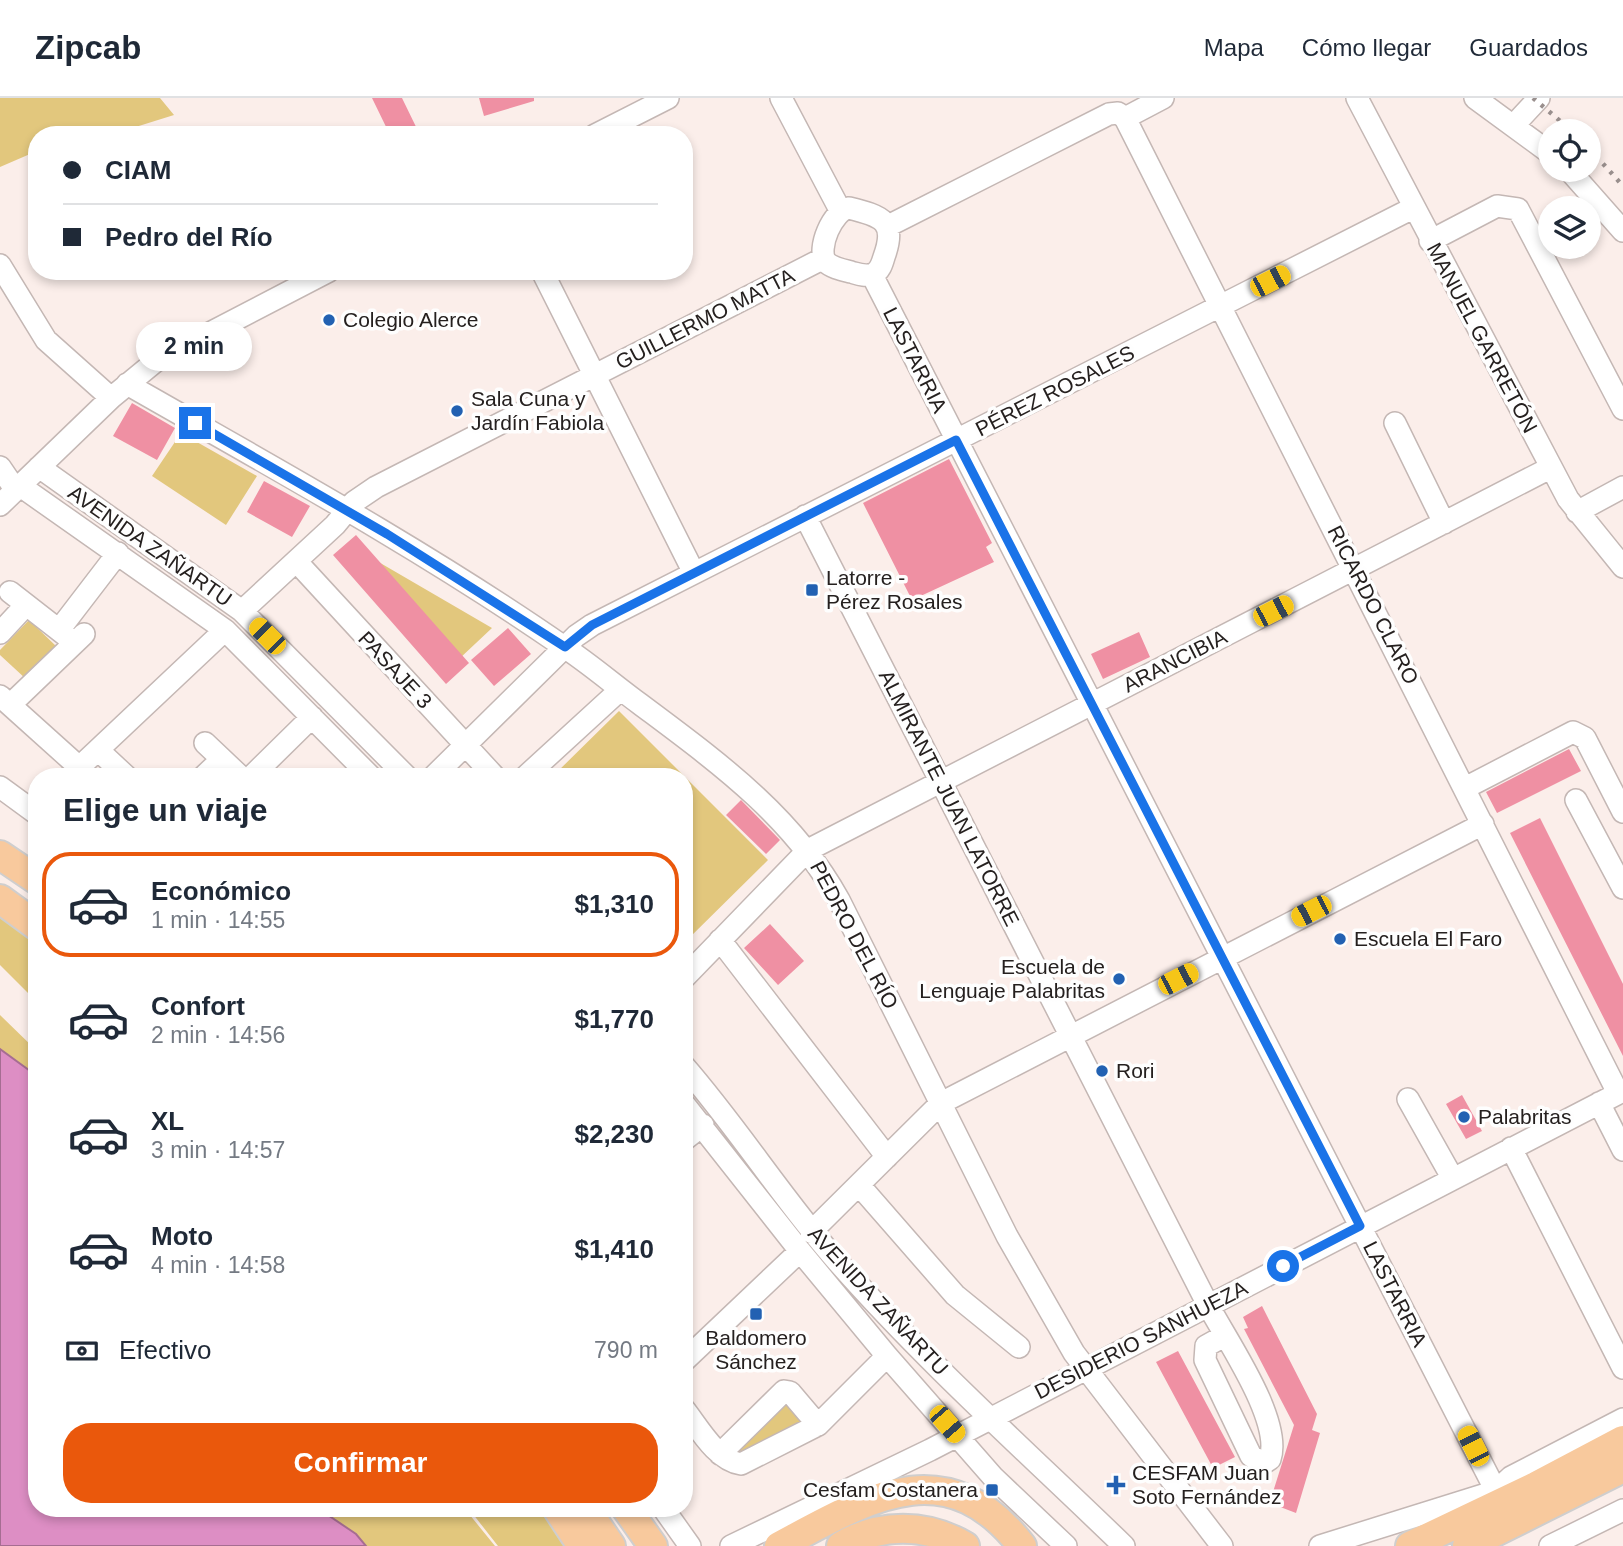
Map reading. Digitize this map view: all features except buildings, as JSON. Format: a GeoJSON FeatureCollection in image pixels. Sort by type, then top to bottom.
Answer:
{"type":"FeatureCollection","features":[{"type":"Feature","properties":{"kind":"main road"},"geometry":{"type":"LineString","coordinates":[[0,855],[28,874]]}},
{"type":"Feature","properties":{"kind":"main road"},"geometry":{"type":"LineString","coordinates":[[0,900],[28,920]]}},
{"type":"Feature","properties":{"kind":"main road"},"geometry":{"type":"LineString","coordinates":[[1410,1546],[1502,1504],[1623,1440]]}},
{"type":"Feature","properties":{"kind":"main road"},"geometry":{"type":"LineString","coordinates":[[1496,1491],[1576,1464]]}},
{"type":"Feature","properties":{"kind":"main road"},"geometry":{"type":"LineString","coordinates":[[1467,1546],[1623,1468]]}},
{"type":"Feature","properties":{"kind":"main road"},"geometry":{"type":"LineString","coordinates":[[779,1546],[871,1498],[918,1489],[948,1492],[972,1501],[1002,1522],[1022,1546]]}},
{"type":"Feature","properties":{"kind":"main road"},"geometry":{"type":"LineString","coordinates":[[563,1517],[582,1546]]}},
{"type":"Feature","properties":{"kind":"main road"},"geometry":{"type":"LineString","coordinates":[[590,1517],[611,1546]]}},
{"type":"Feature","properties":{"kind":"main road"},"geometry":{"type":"LineString","coordinates":[[632,1517],[653,1546]]}},
{"type":"Feature","properties":{"kind":"main road"},"geometry":{"type":"LineString","coordinates":[[841,1546],[875,1532],[905,1529],[937,1533],[965,1546]]}},
{"type":"Feature","properties":{"kind":"street"},"geometry":{"type":"LineString","coordinates":[[614,126],[668,98]]}},
{"type":"Feature","properties":{"kind":"street"},"geometry":{"type":"LineString","coordinates":[[781,98],[841,210]]}},
{"type":"Feature","properties":{"kind":"street"},"geometry":{"type":"LineString","coordinates":[[888,226],[1109,114],[1118,113],[1125,118],[1163,98]]}},
{"type":"Feature","properties":{"kind":"street","name":"MANUEL GARRETÓN"},"geometry":{"type":"LineString","coordinates":[[1357,98],[1550,468],[1577,512],[1623,568]]}},
{"type":"Feature","properties":{"kind":"street"},"geometry":{"type":"LineString","coordinates":[[1475,98],[1538,144]]}},
{"type":"Feature","properties":{"kind":"street"},"geometry":{"type":"LineString","coordinates":[[1514,125],[1539,98]]}},
{"type":"Feature","properties":{"kind":"street","name":"RICARDO CLARO"},"geometry":{"type":"LineString","coordinates":[[1125,118],[1483,824],[1614,1096],[1623,1150]]}},
{"type":"Feature","properties":{"kind":"street"},"geometry":{"type":"LineString","coordinates":[[1580,182],[1623,231]]}},
{"type":"Feature","properties":{"kind":"street"},"geometry":{"type":"LineString","coordinates":[[1430,241],[1497,206],[1518,209],[1623,409]]}},
{"type":"Feature","properties":{"kind":"street"},"geometry":{"type":"LineString","coordinates":[[849,208],[878,217],[888,226],[891,239],[881,267],[872,275],[861,275],[831,266],[824,258],[823,248],[833,218],[841,210],[849,208]]}},
{"type":"Feature","properties":{"kind":"street","name":"PÉREZ ROSALES"},"geometry":{"type":"LineString","coordinates":[[442,768],[565,647],[592,625],[1413,208]]}},
{"type":"Feature","properties":{"kind":"street","name":"GUILLERMO MATTA"},"geometry":{"type":"LineString","coordinates":[[242,611],[346,510],[376,487],[824,258]]}},
{"type":"Feature","properties":{"kind":"street","name":"PEDRO DEL RÍO"},"geometry":{"type":"LineString","coordinates":[[0,265],[46,340],[119,391],[346,510],[565,647],[745,786],[808,849],[839,900],[1007,1236],[1057,1327],[1086,1369],[1222,1546]]}},
{"type":"Feature","properties":{"kind":"street","name":"LASTARRIA"},"geometry":{"type":"LineString","coordinates":[[872,275],[1496,1491]]}},
{"type":"Feature","properties":{"kind":"street"},"geometry":{"type":"LineString","coordinates":[[0,467],[11,493],[119,391],[167,355],[312,280]]}},
{"type":"Feature","properties":{"kind":"street"},"geometry":{"type":"LineString","coordinates":[[546,280],[694,573]]}},
{"type":"Feature","properties":{"kind":"street"},"geometry":{"type":"LineString","coordinates":[[1395,423],[1444,523]]}},
{"type":"Feature","properties":{"kind":"street","name":"AVENIDA ZAÑARTU"},"geometry":{"type":"LineString","coordinates":[[38,467],[242,611],[398,768]]}},
{"type":"Feature","properties":{"kind":"street","name":"ARANCIBIA"},"geometry":{"type":"LineString","coordinates":[[693,967],[808,849],[1550,468]]}},
{"type":"Feature","properties":{"kind":"street"},"geometry":{"type":"LineString","coordinates":[[1577,512],[1623,487]]}},
{"type":"Feature","properties":{"kind":"street","name":"AVENIDA ZAÑARTU"},"geometry":{"type":"LineString","coordinates":[[11,493],[117,553],[225,630],[362,768]]}},
{"type":"Feature","properties":{"kind":"street","name":"ALMIRANTE JUAN LATORRE"},"geometry":{"type":"LineString","coordinates":[[806,516],[1270,1422],[1273,1448],[1270,1459],[1264,1463],[1251,1456],[1205,1360],[1206,1346],[1224,1336]]}},
{"type":"Feature","properties":{"kind":"street"},"geometry":{"type":"LineString","coordinates":[[70,768],[5,701],[73,635],[117,553]]}},
{"type":"Feature","properties":{"kind":"street","name":"PASAJE 3"},"geometry":{"type":"LineString","coordinates":[[296,561],[486,768]]}},
{"type":"Feature","properties":{"kind":"street"},"geometry":{"type":"LineString","coordinates":[[0,634],[18,598],[73,635]]}},
{"type":"Feature","properties":{"kind":"street"},"geometry":{"type":"LineString","coordinates":[[78,768],[225,630]]}},
{"type":"Feature","properties":{"kind":"street"},"geometry":{"type":"LineString","coordinates":[[535,768],[620,690]]}},
{"type":"Feature","properties":{"kind":"street"},"geometry":{"type":"LineString","coordinates":[[260,768],[312,717]]}},
{"type":"Feature","properties":{"kind":"street"},"geometry":{"type":"LineString","coordinates":[[1465,788],[1573,732],[1585,738],[1623,811]]}},
{"type":"Feature","properties":{"kind":"street"},"geometry":{"type":"LineString","coordinates":[[205,743],[232,768]]}},
{"type":"Feature","properties":{"kind":"street"},"geometry":{"type":"LineString","coordinates":[[98,750],[117,768]]}},
{"type":"Feature","properties":{"kind":"street"},"geometry":{"type":"LineString","coordinates":[[212,768],[222,759]]}},
{"type":"Feature","properties":{"kind":"street"},"geometry":{"type":"LineString","coordinates":[[0,786],[28,805]]}},
{"type":"Feature","properties":{"kind":"street"},"geometry":{"type":"LineString","coordinates":[[1576,800],[1623,888]]}},
{"type":"Feature","properties":{"kind":"street"},"geometry":{"type":"LineString","coordinates":[[811,1232],[941,1103],[1483,824]]}},
{"type":"Feature","properties":{"kind":"street"},"geometry":{"type":"LineString","coordinates":[[720,940],[887,1157]]}},
{"type":"Feature","properties":{"kind":"street","name":"AVENIDA ZAÑARTU"},"geometry":{"type":"LineString","coordinates":[[693,1078],[811,1232],[866,1293],[989,1418],[1124,1546]]}},
{"type":"Feature","properties":{"kind":"street","name":"DESIDERIO SANHUEZA"},"geometry":{"type":"LineString","coordinates":[[732,1546],[957,1435],[1614,1096]]}},
{"type":"Feature","properties":{"kind":"street"},"geometry":{"type":"LineString","coordinates":[[1408,1099],[1453,1178]]}},
{"type":"Feature","properties":{"kind":"street","name":"AVENIDA ZAÑARTU"},"geometry":{"type":"LineString","coordinates":[[693,1114],[800,1251],[887,1356],[1001,1484],[1066,1546]]}},
{"type":"Feature","properties":{"kind":"street"},"geometry":{"type":"LineString","coordinates":[[693,1133],[703,1125]]}},
{"type":"Feature","properties":{"kind":"street"},"geometry":{"type":"LineString","coordinates":[[1511,1148],[1623,1368]]}},
{"type":"Feature","properties":{"kind":"street"},"geometry":{"type":"LineString","coordinates":[[859,1185],[956,1295],[1019,1347]]}},
{"type":"Feature","properties":{"kind":"street"},"geometry":{"type":"LineString","coordinates":[[693,1353],[800,1251]]}},
{"type":"Feature","properties":{"kind":"street"},"geometry":{"type":"LineString","coordinates":[[693,1420],[720,1454],[730,1462],[741,1464],[818,1425],[887,1356]]}},
{"type":"Feature","properties":{"kind":"street"},"geometry":{"type":"LineString","coordinates":[[720,1454],[784,1391],[790,1392],[818,1425]]}},
{"type":"Feature","properties":{"kind":"street"},"geometry":{"type":"LineString","coordinates":[[1321,1546],[1496,1491],[1511,1477],[1623,1419]]}},
{"type":"Feature","properties":{"kind":"street"},"geometry":{"type":"LineString","coordinates":[[1550,1546],[1623,1510]]}},
{"type":"Feature","properties":{"kind":"street"},"geometry":{"type":"LineString","coordinates":[[669,1517],[690,1546]]}},
{"type":"Feature","properties":{"kind":"shaded area"},"geometry":{"type":"Polygon","coordinates":[[[0,98],[160,98],[174,115],[139,126],[28,126],[28,155],[0,167],[0,98]]]}},
{"type":"Feature","properties":{"kind":"shaded area"},"geometry":{"type":"Polygon","coordinates":[[[181,433],[257,476],[226,525],[152,476],[181,433]]]}},
{"type":"Feature","properties":{"kind":"shaded area"},"geometry":{"type":"Polygon","coordinates":[[[370,557],[492,628],[459,659],[370,557]]]}},
{"type":"Feature","properties":{"kind":"shaded area"},"geometry":{"type":"Polygon","coordinates":[[[29,620],[57,647],[26,679],[0,655],[0,650],[29,620]]]}},
{"type":"Feature","properties":{"kind":"shaded area"},"geometry":{"type":"Polygon","coordinates":[[[619,711],[676,768],[561,768],[619,711]]]}},
{"type":"Feature","properties":{"kind":"shaded area"},"geometry":{"type":"Polygon","coordinates":[[[693,785],[768,860],[693,934],[693,785]]]}},
{"type":"Feature","properties":{"kind":"shaded area"},"geometry":{"type":"Polygon","coordinates":[[[0,914],[28,934],[28,993],[0,965],[0,914]]]}},
{"type":"Feature","properties":{"kind":"shaded area"},"geometry":{"type":"Polygon","coordinates":[[[0,1015],[28,1042],[28,1517],[471,1517],[495,1546],[0,1546],[0,1015]]]}},
{"type":"Feature","properties":{"kind":"shaded area"},"geometry":{"type":"Polygon","coordinates":[[[0,1049],[28,1069],[28,1517],[331,1517],[356,1534],[366,1546],[0,1546],[0,1049]]]}},
{"type":"Feature","properties":{"kind":"shaded area"},"geometry":{"type":"Polygon","coordinates":[[[784,1391],[818,1425],[754,1459],[720,1454],[784,1391]]]}},
{"type":"Feature","properties":{"kind":"shaded area"},"geometry":{"type":"Polygon","coordinates":[[[475,1517],[552,1517],[572,1546],[498,1546],[475,1517]]]}},
{"type":"Feature","properties":{"kind":"railway"},"geometry":{"type":"LineString","coordinates":[[1533,98],[1558,119]]}},
{"type":"Feature","properties":{"kind":"railway"},"geometry":{"type":"LineString","coordinates":[[1601,161],[1623,186]]}},
{"type":"Feature","properties":{"kind":"place","name":"Colegio Alerce"},"geometry":{"type":"Point","coordinates":[329,320]}},
{"type":"Feature","properties":{"kind":"place","name":"Sala Cuna y Jardín Fabiola"},"geometry":{"type":"Point","coordinates":[457,411]}},
{"type":"Feature","properties":{"kind":"place","name":"Latorre - Pérez Rosales"},"geometry":{"type":"Point","coordinates":[812,590]}},
{"type":"Feature","properties":{"kind":"place","name":"Escuela El Faro"},"geometry":{"type":"Point","coordinates":[1340,939]}},
{"type":"Feature","properties":{"kind":"place","name":"Escuela de Lenguaje Palabritas"},"geometry":{"type":"Point","coordinates":[1119,979]}},
{"type":"Feature","properties":{"kind":"place","name":"Rori"},"geometry":{"type":"Point","coordinates":[1102,1071]}},
{"type":"Feature","properties":{"kind":"place","name":"Palabritas"},"geometry":{"type":"Point","coordinates":[1464,1117]}},
{"type":"Feature","properties":{"kind":"place","name":"Baldomero Sánchez"},"geometry":{"type":"Point","coordinates":[756,1314]}},
{"type":"Feature","properties":{"kind":"place","name":"CESFAM Juan Soto Fernández"},"geometry":{"type":"Point","coordinates":[1116,1485]}},
{"type":"Feature","properties":{"kind":"place","name":"Cesfam Costanera"},"geometry":{"type":"Point","coordinates":[992,1490]}},
{"type":"Feature","properties":{"kind":"route"},"geometry":{"type":"LineString","coordinates":[[195,423],[331,500],[565,647],[592,625],[956,440],[1360,1226],[1283,1266]]}}]}
